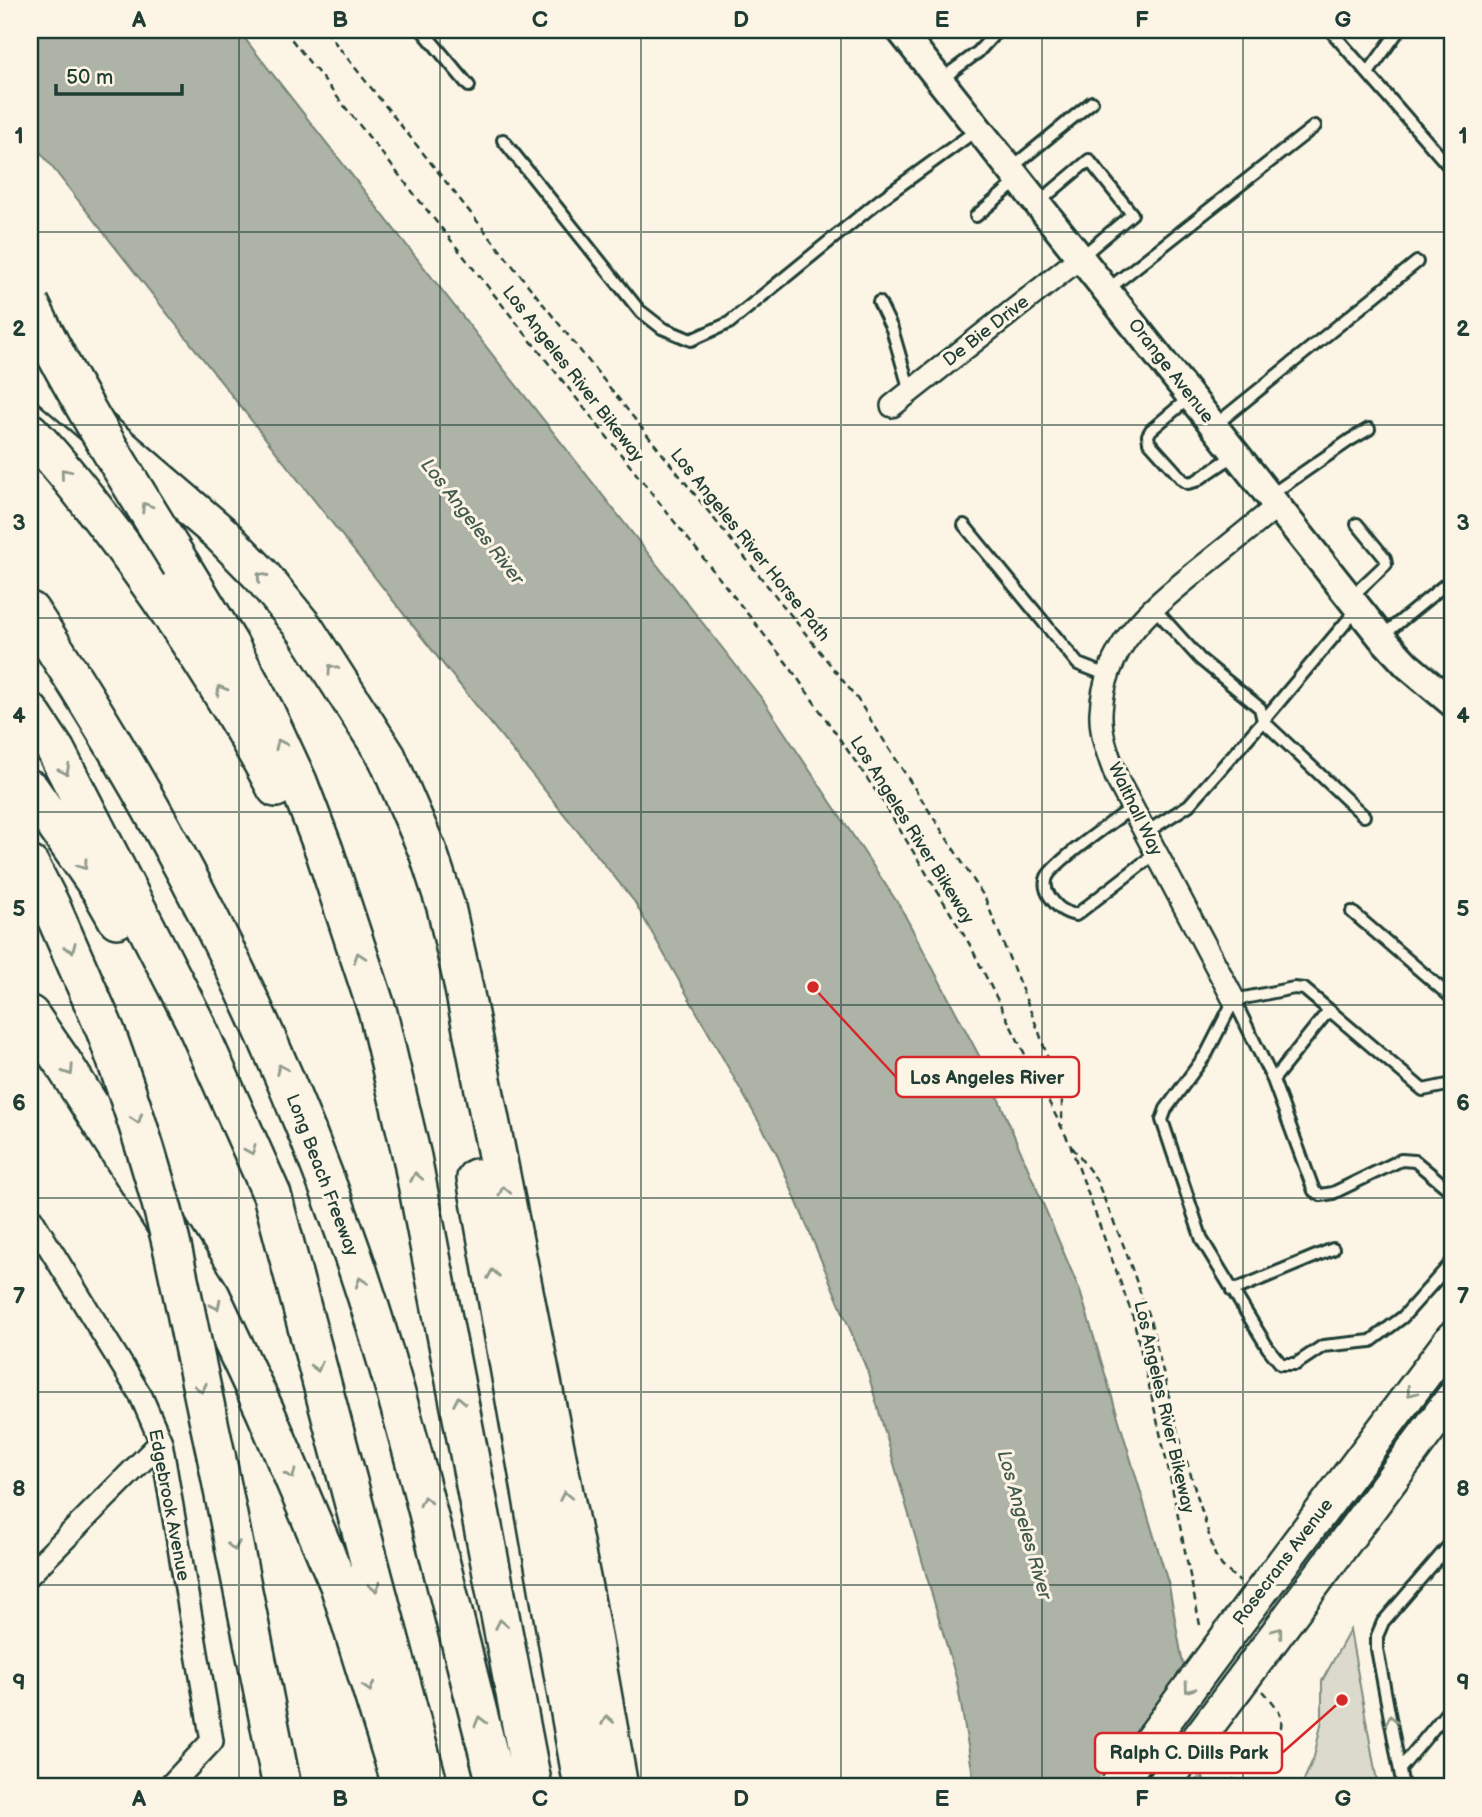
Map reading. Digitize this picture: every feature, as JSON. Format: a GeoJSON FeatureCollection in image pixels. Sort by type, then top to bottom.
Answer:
{"type":"FeatureCollection","features":[{"type":"Feature","properties":{"kind":"highway"},"geometry":{"type":"LineString","coordinates":[[30,304],[61,367],[94,424],[229,644],[298,782],[324,850],[378,1013],[410,1145],[533,1787]]}},
{"type":"Feature","properties":{"kind":"highway"},"geometry":{"type":"LineString","coordinates":[[30,370],[220,533],[261,575],[305,629],[387,757],[428,852],[446,907],[465,993],[619,1787]]}},
{"type":"Feature","properties":{"kind":"highway"},"geometry":{"type":"LineString","coordinates":[[30,432],[85,496],[152,585],[220,689],[347,922]]}},
{"type":"Feature","properties":{"kind":"highway","name":"Long Beach Freeway"},"geometry":{"type":"LineString","coordinates":[[30,611],[88,700],[156,815],[210,915],[271,1044],[313,1146],[352,1252],[396,1394],[497,1787]]}},
{"type":"Feature","properties":{"kind":"highway"},"geometry":{"type":"LineString","coordinates":[[358,711],[408,855],[427,916],[440,972],[583,1787]]}},
{"type":"Feature","properties":{"kind":"highway"},"geometry":{"type":"LineString","coordinates":[[30,712],[56,751],[194,1020],[271,1195],[429,1787]]}},
{"type":"Feature","properties":{"kind":"highway"},"geometry":{"type":"LineString","coordinates":[[30,789],[100,889],[136,952],[194,1020]]}},
{"type":"Feature","properties":{"kind":"highway"},"geometry":{"type":"LineString","coordinates":[[30,865],[56,915],[106,1032],[142,1136],[167,1226],[282,1787]]}},
{"type":"Feature","properties":{"kind":"highway"},"geometry":{"type":"LineString","coordinates":[[30,1015],[211,1296],[265,1411],[339,1585],[402,1787]]}},
{"type":"Feature","properties":{"kind":"main road","name":"Rosecrans Avenue"},"geometry":{"type":"LineString","coordinates":[[1116,1787],[1216,1635],[1257,1596],[1452,1338]]}},
{"type":"Feature","properties":{"kind":"main road"},"geometry":{"type":"LineString","coordinates":[[1163,1787],[1452,1398]]}},
{"type":"Feature","properties":{"kind":"street","name":"Orange Avenue"},"geometry":{"type":"LineString","coordinates":[[900,30],[1381,637],[1407,665],[1452,703]]}},
{"type":"Feature","properties":{"kind":"street","name":"De Bie Drive"},"geometry":{"type":"LineString","coordinates":[[892,406],[1081,257]]}},
{"type":"Feature","properties":{"kind":"street","name":"Walthall Way"},"geometry":{"type":"LineString","coordinates":[[1234,1000],[1117,779],[1105,747],[1101,712],[1109,676],[1128,635],[1153,607],[1273,501]]}},
{"type":"Feature","properties":{"kind":"street","name":"Edgebrook Avenue"},"geometry":{"type":"LineString","coordinates":[[30,1216],[141,1396],[161,1442],[212,1741],[169,1787]]}},
{"type":"Feature","properties":{"kind":"street"},"geometry":{"type":"LineString","coordinates":[[30,1574],[161,1442]]}},
{"type":"Feature","properties":{"kind":"lane"},"geometry":{"type":"LineString","coordinates":[[422,30],[469,86]]}},
{"type":"Feature","properties":{"kind":"lane"},"geometry":{"type":"LineString","coordinates":[[939,81],[978,52],[998,30]]}},
{"type":"Feature","properties":{"kind":"lane"},"geometry":{"type":"LineString","coordinates":[[1330,30],[1452,168]]}},
{"type":"Feature","properties":{"kind":"lane"},"geometry":{"type":"LineString","coordinates":[[1367,73],[1399,30]]}},
{"type":"Feature","properties":{"kind":"lane"},"geometry":{"type":"LineString","coordinates":[[976,216],[1092,102]]}},
{"type":"Feature","properties":{"kind":"lane"},"geometry":{"type":"LineString","coordinates":[[1107,290],[1315,126]]}},
{"type":"Feature","properties":{"kind":"lane"},"geometry":{"type":"LineString","coordinates":[[503,140],[639,310],[662,328],[691,340],[729,323],[880,200],[978,129]]}},
{"type":"Feature","properties":{"kind":"lane"},"geometry":{"type":"LineString","coordinates":[[1038,203],[1089,160],[1132,214],[1081,257]]}},
{"type":"Feature","properties":{"kind":"lane"},"geometry":{"type":"LineString","coordinates":[[1214,426],[1418,262]]}},
{"type":"Feature","properties":{"kind":"lane"},"geometry":{"type":"LineString","coordinates":[[878,302],[892,329],[911,391]]}},
{"type":"Feature","properties":{"kind":"lane"},"geometry":{"type":"LineString","coordinates":[[1191,397],[1151,430],[1148,435],[1149,442],[1183,480],[1188,482],[1195,481],[1236,454]]}},
{"type":"Feature","properties":{"kind":"lane"},"geometry":{"type":"LineString","coordinates":[[1273,501],[1350,440],[1369,429]]}},
{"type":"Feature","properties":{"kind":"lane"},"geometry":{"type":"LineString","coordinates":[[1145,833],[1189,805],[1263,721],[1386,564],[1385,558],[1357,524]]}},
{"type":"Feature","properties":{"kind":"lane"},"geometry":{"type":"LineString","coordinates":[[964,525],[1078,664],[1109,676]]}},
{"type":"Feature","properties":{"kind":"lane"},"geometry":{"type":"LineString","coordinates":[[1381,637],[1452,579]]}},
{"type":"Feature","properties":{"kind":"lane"},"geometry":{"type":"LineString","coordinates":[[1153,607],[1200,659],[1260,708],[1263,721],[1364,816]]}},
{"type":"Feature","properties":{"kind":"lane"},"geometry":{"type":"LineString","coordinates":[[1132,808],[1058,864],[1046,878],[1046,891],[1066,913],[1076,915],[1156,853]]}},
{"type":"Feature","properties":{"kind":"lane"},"geometry":{"type":"LineString","coordinates":[[1352,912],[1452,998]]}},
{"type":"Feature","properties":{"kind":"lane"},"geometry":{"type":"LineString","coordinates":[[1234,1000],[1294,988],[1304,989],[1423,1090],[1452,1084]]}},
{"type":"Feature","properties":{"kind":"lane"},"geometry":{"type":"LineString","coordinates":[[1234,1000],[1273,1080],[1314,1191],[1321,1195],[1333,1193],[1401,1160],[1415,1161],[1452,1192]]}},
{"type":"Feature","properties":{"kind":"lane"},"geometry":{"type":"LineString","coordinates":[[1234,1000],[1207,1054],[1166,1109],[1162,1120],[1202,1240],[1268,1348],[1281,1364],[1296,1364],[1323,1346],[1371,1341],[1403,1317],[1452,1262]]}},
{"type":"Feature","properties":{"kind":"lane"},"geometry":{"type":"LineString","coordinates":[[1273,1080],[1329,1010]]}},
{"type":"Feature","properties":{"kind":"lane"},"geometry":{"type":"LineString","coordinates":[[1232,1290],[1333,1249]]}},
{"type":"Feature","properties":{"kind":"lane"},"geometry":{"type":"LineString","coordinates":[[1404,1787],[1377,1649],[1377,1636],[1383,1622],[1452,1542]]}},
{"type":"Feature","properties":{"kind":"lane"},"geometry":{"type":"LineString","coordinates":[[1401,1769],[1452,1706]]}},
{"type":"Feature","properties":{"kind":"path","name":"Los Angeles River Bikeway"},"geometry":{"type":"LineString","coordinates":[[284,30],[789,666],[880,797],[963,933],[1070,1144],[1133,1317],[1168,1467],[1216,1635]]}},
{"type":"Feature","properties":{"kind":"path","name":"Los Angeles River Horse Path"},"geometry":{"type":"LineString","coordinates":[[325,30],[856,697],[985,898],[1039,1032],[1062,1100],[1062,1129]]}},
{"type":"Feature","properties":{"kind":"path"},"geometry":{"type":"LineString","coordinates":[[1070,1144],[1096,1179],[1130,1261],[1151,1323],[1177,1429],[1215,1555],[1222,1566],[1257,1596]]}},
{"type":"Feature","properties":{"kind":"path"},"geometry":{"type":"LineString","coordinates":[[1241,1681],[1263,1691],[1276,1706],[1281,1717],[1281,1731],[1268,1766],[1264,1787]]}},
{"type":"Feature","properties":{"kind":"path"},"geometry":{"type":"LineString","coordinates":[[1225,1743],[1235,1787]]}},
{"type":"Feature","properties":{"kind":"shaded area"},"geometry":{"type":"Polygon","coordinates":[[[1350,1630],[1378,1787],[1301,1787],[1314,1757],[1322,1720],[1322,1681],[1350,1630]]]}},
{"type":"Feature","properties":{"kind":"water","name":"Los Angeles River"},"geometry":{"type":"Polygon","coordinates":[[[30,30],[238,30],[763,700],[901,908],[985,1067],[1080,1291],[1169,1586],[1205,1787],[975,1787],[957,1681],[867,1370],[776,1152],[634,901],[447,669],[30,139],[30,30]]]}},
{"type":"Feature","properties":{"kind":"pier"},"geometry":{"type":"Polygon","coordinates":[[[1186,1661],[1205,1767],[1189,1787],[1093,1787],[1186,1661]]]}},
{"type":"Feature","properties":{"kind":"place","name":"Los Angeles River"},"geometry":{"type":"Point","coordinates":[813,987]}},
{"type":"Feature","properties":{"kind":"place","name":"Ralph C. Dills Park"},"geometry":{"type":"Point","coordinates":[1342,1700]}}]}
